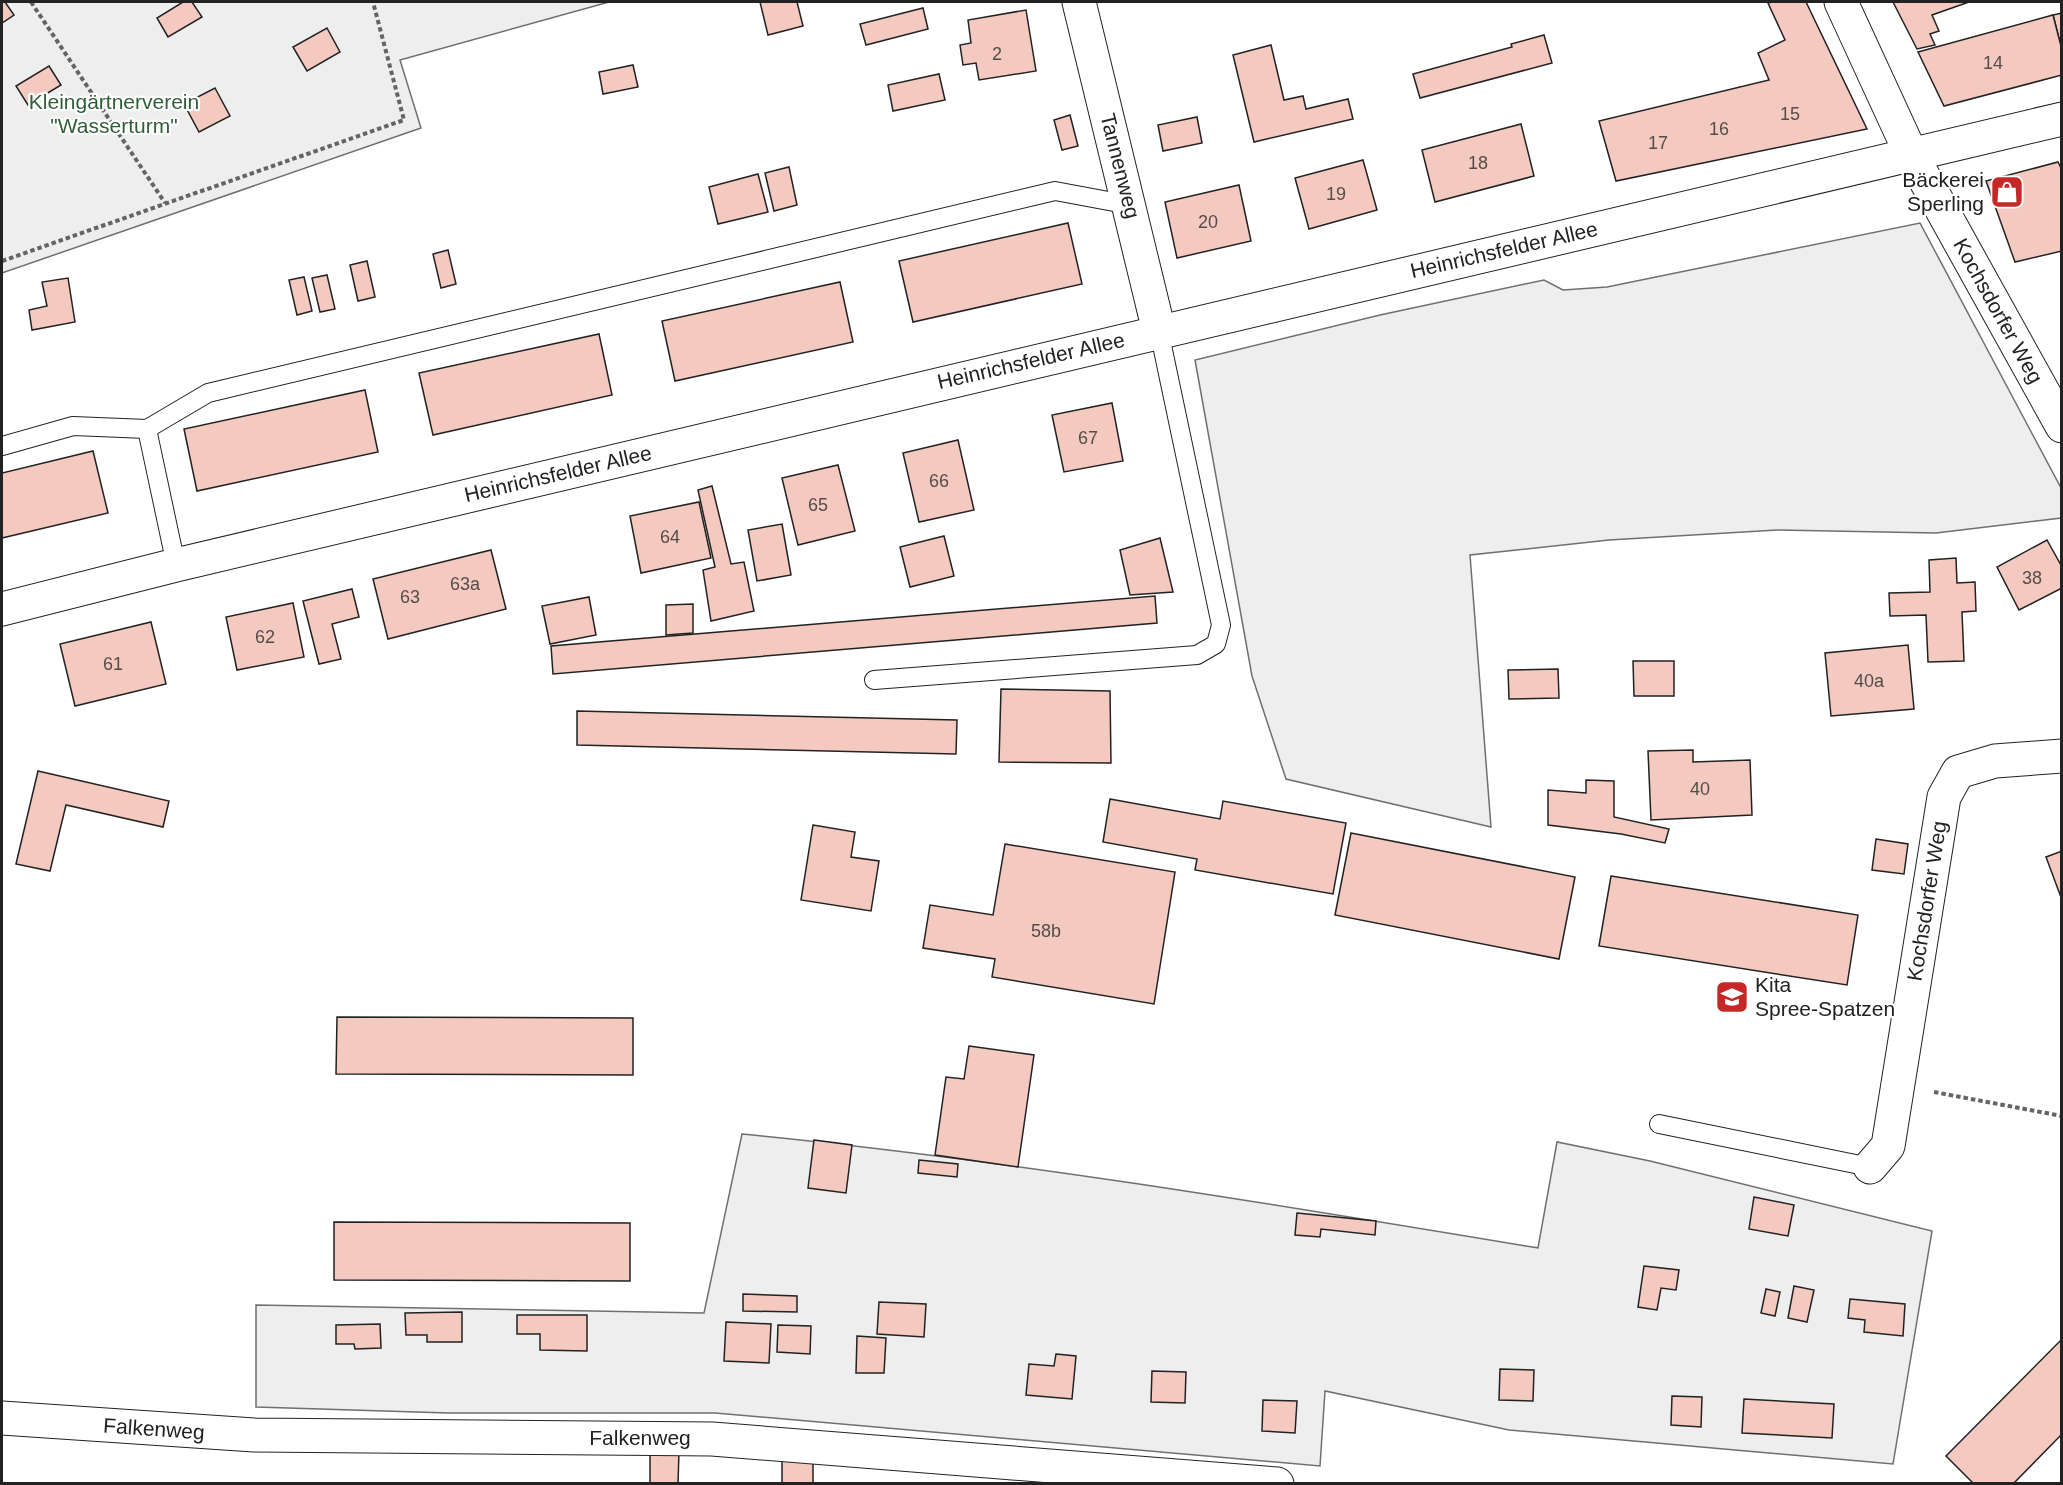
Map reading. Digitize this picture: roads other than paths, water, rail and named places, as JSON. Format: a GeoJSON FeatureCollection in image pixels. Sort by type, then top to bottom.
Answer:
{"type":"FeatureCollection","features":[{"type":"Feature","properties":{"kind":"street","name":"Tannenweg"},"geometry":{"type":"LineString","coordinates":[[1079,2],[1159,331]]}},
{"type":"Feature","properties":{"kind":"street","name":"Kochsdorfer Weg"},"geometry":{"type":"LineString","coordinates":[[1841,2],[1911,154],[2061,426]]}},
{"type":"Feature","properties":{"kind":"street","name":"Heinrichsfelder Allee"},"geometry":{"type":"LineString","coordinates":[[2,609],[176,565],[1159,331],[2061,119]]}},
{"type":"Feature","properties":{"kind":"street","name":"Kochsdorfer Weg"},"geometry":{"type":"LineString","coordinates":[[1870,1167],[1888,1146],[1944,797],[1958,772],[1995,761],[2061,756]]}},
{"type":"Feature","properties":{"kind":"street","name":"Falkenweg"},"geometry":{"type":"LineString","coordinates":[[2,1418],[254,1435],[712,1438],[1278,1484]]}},
{"type":"Feature","properties":{"kind":"lane"},"geometry":{"type":"LineString","coordinates":[[2,446],[74,426],[147,429],[208,393],[1055,191],[1130,205]]}},
{"type":"Feature","properties":{"kind":"lane"},"geometry":{"type":"LineString","coordinates":[[874,680],[1197,655],[1216,644],[1221,625],[1159,331]]}},
{"type":"Feature","properties":{"kind":"lane"},"geometry":{"type":"LineString","coordinates":[[147,429],[176,565]]}},
{"type":"Feature","properties":{"kind":"lane"},"geometry":{"type":"LineString","coordinates":[[1659,1124],[1870,1167]]}},
{"type":"Feature","properties":{"kind":"place","name":"Bäckerei Sperling"},"geometry":{"type":"Point","coordinates":[2007,192]}},
{"type":"Feature","properties":{"kind":"place","name":"Kita Spree-Spatzen"},"geometry":{"type":"Point","coordinates":[1732,997]}},
{"type":"Feature","properties":{"kind":"park label","name":"Kleingärtnerverein \"Wasserturm\""},"geometry":{"type":"Point","coordinates":[114,114]}}]}
